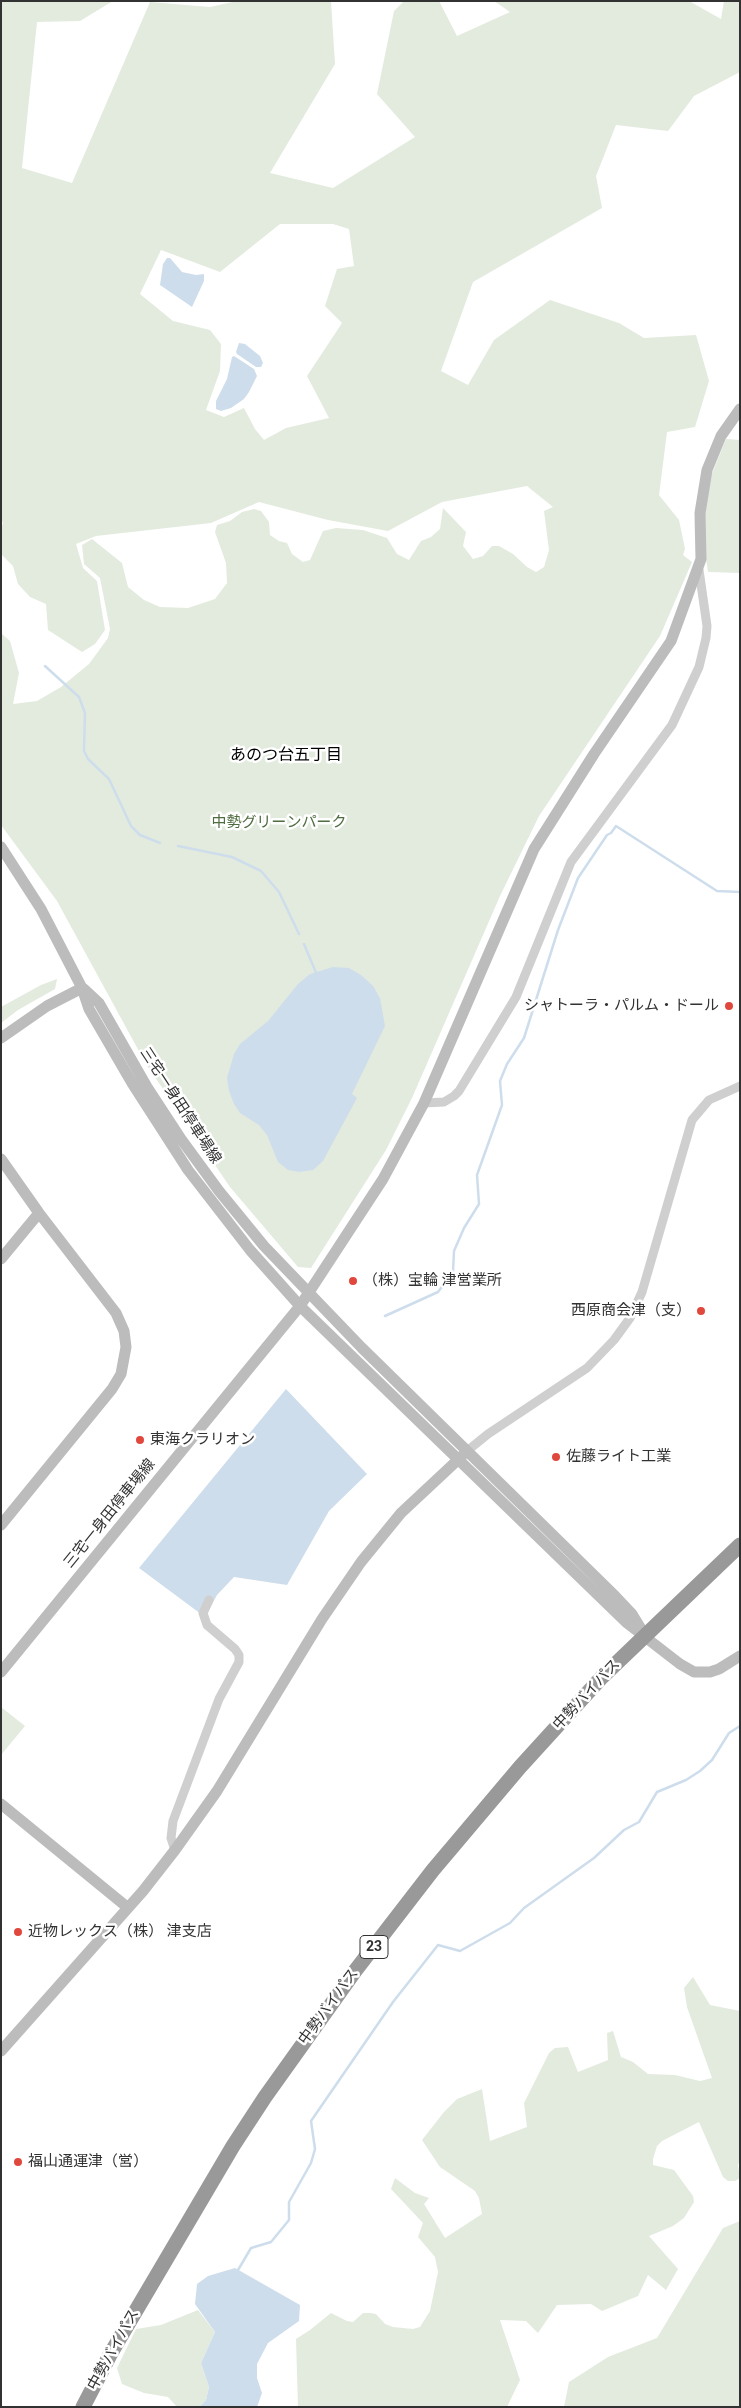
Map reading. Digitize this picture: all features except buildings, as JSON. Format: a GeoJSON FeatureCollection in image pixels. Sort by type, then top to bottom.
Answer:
{"type":"FeatureCollection","features":[{"type":"Feature","properties":{"kind":"highway","name":"中勢バイパス"},"geometry":{"type":"LineString","coordinates":[[83,2407],[110,2353],[185,2224],[265,2097],[312,2030],[433,1870],[520,1767],[602,1676],[644,1634],[740,1545]]}},
{"type":"Feature","properties":{"kind":"street"},"geometry":{"type":"LineString","coordinates":[[740,409],[721,436],[703,485],[700,513],[702,549],[699,570],[671,641],[594,754],[534,849],[424,1103],[383,1179],[308,1294],[619,1616],[680,1664],[694,1672],[710,1672],[740,1656]]}},
{"type":"Feature","properties":{"kind":"street"},"geometry":{"type":"LineString","coordinates":[[424,1103],[444,1102],[454,1096],[459,1090],[516,997],[571,862],[672,725],[699,667],[706,638],[707,626],[699,570]]}},
{"type":"Feature","properties":{"kind":"street","name":"三宅一身田停車場線"},"geometry":{"type":"LineString","coordinates":[[1,847],[41,909],[82,988],[89,1009],[98,1026],[188,1170],[250,1250],[300,1306]]}},
{"type":"Feature","properties":{"kind":"street"},"geometry":{"type":"LineString","coordinates":[[1,1038],[46,1006],[82,988]]}},
{"type":"Feature","properties":{"kind":"street","name":"三宅一身田停車場線"},"geometry":{"type":"LineString","coordinates":[[1,1672],[308,1294],[264,1246],[219,1190],[147,1087],[99,1002],[82,988]]}},
{"type":"Feature","properties":{"kind":"street"},"geometry":{"type":"LineString","coordinates":[[1,2051],[128,1907],[175,1850],[218,1791],[344,1584],[401,1513],[462,1455],[488,1434],[587,1368],[614,1340],[630,1318],[642,1292],[692,1120],[709,1100],[740,1086]]}},
{"type":"Feature","properties":{"kind":"street"},"geometry":{"type":"LineString","coordinates":[[1,1159],[39,1213],[120,1319],[126,1339],[126,1356],[121,1374],[112,1389],[1,1525]]}},
{"type":"Feature","properties":{"kind":"street"},"geometry":{"type":"LineString","coordinates":[[1,1260],[39,1213]]}},
{"type":"Feature","properties":{"kind":"street"},"geometry":{"type":"LineString","coordinates":[[300,1306],[462,1455]]}},
{"type":"Feature","properties":{"kind":"street"},"geometry":{"type":"LineString","coordinates":[[175,1850],[170,1838],[173,1821],[220,1698],[240,1662],[240,1655],[235,1649],[206,1626],[204,1613],[209,1600]]}},
{"type":"Feature","properties":{"kind":"street"},"geometry":{"type":"LineString","coordinates":[[1,1804],[128,1907]]}},
{"type":"Feature","properties":{"kind":"green space","name":"中勢グリーンパーク"},"geometry":{"type":"Polygon","coordinates":[[[1,1],[113,1],[80,21],[37,22],[22,168],[72,183],[150,2],[210,7],[237,1],[331,1],[335,64],[270,173],[333,188],[415,137],[377,94],[394,11],[404,1],[439,1],[457,36],[510,12],[494,1],[689,1],[721,19],[724,1],[740,1],[740,72],[694,96],[668,131],[616,125],[596,176],[602,208],[473,282],[441,371],[468,385],[494,340],[550,300],[619,323],[644,338],[696,335],[709,381],[695,427],[667,432],[659,495],[679,520],[685,549],[683,555],[692,562],[660,636],[539,816],[500,896],[412,1098],[386,1150],[311,1268],[298,1267],[230,1187],[146,1064],[57,901],[1,825],[1,633],[10,641],[19,673],[13,704],[37,701],[61,687],[89,664],[108,638],[110,629],[100,578],[84,564],[82,545],[92,539],[122,563],[128,587],[144,600],[160,607],[188,608],[215,599],[227,583],[226,563],[215,532],[217,525],[230,521],[242,512],[254,509],[261,511],[269,522],[270,535],[279,541],[287,543],[292,554],[303,562],[310,560],[323,531],[336,528],[363,530],[387,538],[397,554],[409,560],[421,541],[431,537],[440,529],[443,508],[466,532],[463,546],[473,559],[483,556],[492,546],[499,546],[513,554],[527,567],[536,572],[544,567],[549,550],[544,511],[553,507],[527,486],[442,502],[388,531],[328,520],[259,502],[211,523],[96,536],[76,544],[83,568],[97,581],[105,630],[95,644],[82,652],[48,630],[46,604],[30,597],[18,584],[13,566],[1,554],[3,522],[1,521],[1,1]],[[280,224],[220,272],[161,250],[140,294],[173,321],[210,330],[221,344],[220,371],[206,410],[224,417],[244,408],[255,429],[264,440],[286,428],[329,418],[307,376],[342,323],[325,306],[337,269],[354,266],[349,229],[333,224],[280,224]]]}},
{"type":"Feature","properties":{"kind":"green space"},"geometry":{"type":"Polygon","coordinates":[[[726,439],[740,440],[740,573],[708,572],[700,519],[709,481],[726,439]]]}},
{"type":"Feature","properties":{"kind":"green space"},"geometry":{"type":"Polygon","coordinates":[[[57,979],[55,989],[18,1010],[1,1023],[1,1007],[41,985],[57,979]]]}},
{"type":"Feature","properties":{"kind":"green space"},"geometry":{"type":"Polygon","coordinates":[[[1,1707],[25,1726],[1,1755],[1,1707]]]}},
{"type":"Feature","properties":{"kind":"green space"},"geometry":{"type":"Polygon","coordinates":[[[693,1977],[710,2005],[740,2011],[740,2159],[738,2165],[740,2178],[735,2181],[728,2181],[723,2177],[699,2122],[662,2141],[657,2146],[653,2165],[674,2170],[693,2196],[694,2202],[684,2218],[673,2226],[649,2236],[678,2269],[666,2290],[648,2275],[638,2296],[602,2311],[591,2304],[557,2305],[538,2333],[526,2321],[500,2320],[520,2380],[507,2407],[298,2407],[296,2339],[331,2313],[353,2322],[363,2313],[376,2314],[385,2324],[393,2327],[413,2329],[420,2327],[430,2311],[438,2272],[435,2257],[418,2237],[423,2223],[391,2189],[395,2178],[415,2193],[429,2198],[424,2204],[445,2238],[482,2214],[479,2198],[475,2191],[440,2167],[422,2140],[444,2112],[457,2099],[482,2089],[490,2141],[527,2127],[524,2103],[549,2053],[555,2048],[568,2047],[578,2072],[608,2060],[607,2033],[613,2031],[621,2057],[633,2062],[648,2074],[675,2075],[700,2081],[712,2078],[687,2007],[684,1988],[693,1977]]]}},
{"type":"Feature","properties":{"kind":"green space"},"geometry":{"type":"Polygon","coordinates":[[[740,2221],[740,2407],[564,2407],[569,2382],[608,2357],[657,2338],[723,2228],[740,2221]]]}},
{"type":"Feature","properties":{"kind":"green space"},"geometry":{"type":"Polygon","coordinates":[[[198,2310],[215,2332],[201,2363],[209,2387],[206,2400],[199,2407],[177,2407],[168,2397],[144,2393],[122,2384],[117,2368],[136,2329],[161,2325],[198,2310]]]}},
{"type":"Feature","properties":{"kind":"water"},"geometry":{"type":"Polygon","coordinates":[[[167,258],[170,258],[182,272],[196,275],[204,274],[204,281],[192,307],[160,285],[163,264],[167,258]]]}},
{"type":"Feature","properties":{"kind":"water"},"geometry":{"type":"Polygon","coordinates":[[[239,343],[245,344],[260,356],[263,363],[261,367],[256,367],[237,354],[239,343]]]}},
{"type":"Feature","properties":{"kind":"water"},"geometry":{"type":"Polygon","coordinates":[[[234,356],[254,369],[257,376],[244,399],[231,408],[221,411],[216,409],[216,401],[227,379],[232,357],[234,356]]]}},
{"type":"Feature","properties":{"kind":"water"},"geometry":{"type":"Polygon","coordinates":[[[333,967],[349,968],[361,975],[373,986],[380,998],[385,1026],[352,1094],[357,1098],[323,1161],[313,1170],[299,1172],[288,1170],[278,1162],[267,1135],[259,1125],[240,1113],[234,1104],[227,1078],[234,1054],[240,1044],[268,1021],[298,984],[310,974],[333,967]]]}},
{"type":"Feature","properties":{"kind":"water"},"geometry":{"type":"Polygon","coordinates":[[[286,1389],[367,1474],[329,1511],[287,1585],[234,1577],[217,1595],[205,1617],[139,1568],[286,1389]]]}},
{"type":"Feature","properties":{"kind":"water"},"geometry":{"type":"Polygon","coordinates":[[[235,2268],[300,2305],[299,2321],[268,2343],[257,2364],[257,2378],[262,2393],[257,2407],[199,2407],[206,2400],[209,2387],[201,2363],[215,2332],[195,2304],[197,2284],[208,2276],[235,2268]]]}},
{"type":"Feature","properties":{"kind":"waterway"},"geometry":{"type":"LineString","coordinates":[[45,666],[79,697],[85,713],[84,751],[88,759],[109,779],[131,826],[140,835],[160,843]]}},
{"type":"Feature","properties":{"kind":"waterway"},"geometry":{"type":"LineString","coordinates":[[385,1316],[438,1292],[453,1272],[454,1251],[464,1228],[479,1204],[477,1175],[502,1105],[500,1081],[507,1064],[524,1038],[558,930],[578,878],[607,835],[616,826],[717,891],[740,892]]}},
{"type":"Feature","properties":{"kind":"waterway"},"geometry":{"type":"LineString","coordinates":[[178,846],[232,857],[261,871],[279,892],[299,934]]}},
{"type":"Feature","properties":{"kind":"waterway"},"geometry":{"type":"LineString","coordinates":[[304,944],[317,975]]}},
{"type":"Feature","properties":{"kind":"waterway"},"geometry":{"type":"LineString","coordinates":[[238,2270],[251,2248],[271,2242],[289,2220],[289,2202],[311,2163],[315,2149],[311,2121],[393,2002],[438,1945],[460,1951],[510,1923],[524,1908],[594,1858],[624,1830],[639,1822],[657,1792],[686,1780],[700,1771],[712,1760],[729,1733],[740,1726]]}},
{"type":"Feature","properties":{"kind":"place","name":"シャトーラ・パルム・ドール"},"geometry":{"type":"Point","coordinates":[729,1006]}},
{"type":"Feature","properties":{"kind":"place","name":"（株）宝輪 津営業所"},"geometry":{"type":"Point","coordinates":[353,1281]}},
{"type":"Feature","properties":{"kind":"place","name":"西原商会津（支）"},"geometry":{"type":"Point","coordinates":[701,1311]}},
{"type":"Feature","properties":{"kind":"place","name":"東海クラリオン"},"geometry":{"type":"Point","coordinates":[140,1440]}},
{"type":"Feature","properties":{"kind":"place","name":"佐藤ライト工業"},"geometry":{"type":"Point","coordinates":[556,1457]}},
{"type":"Feature","properties":{"kind":"place","name":"近物レックス（株） 津支店"},"geometry":{"type":"Point","coordinates":[18,1932]}},
{"type":"Feature","properties":{"kind":"place","name":"福山通運津（営）"},"geometry":{"type":"Point","coordinates":[18,2162]}},
{"type":"Feature","properties":{"kind":"district","name":"あのつ台五丁目"},"geometry":{"type":"Point","coordinates":[286,756]}}]}
